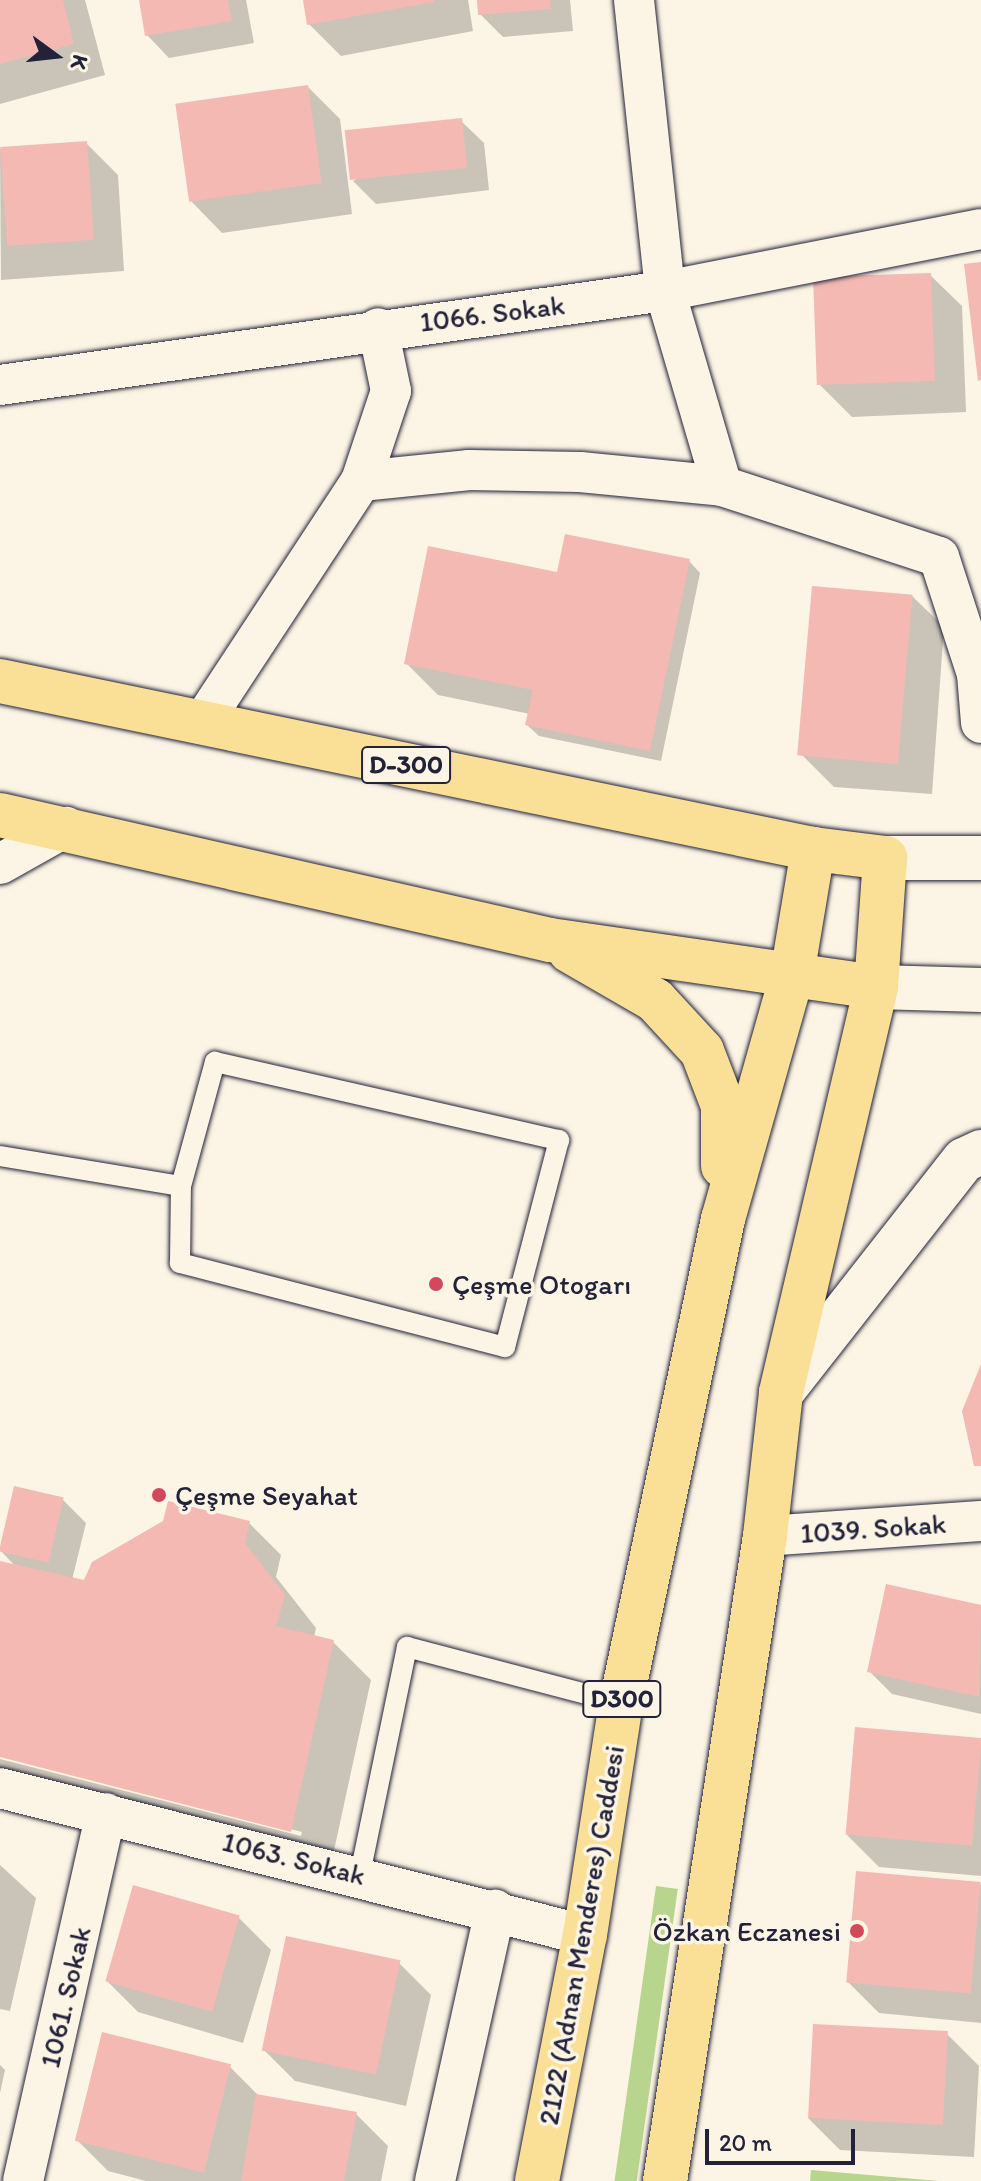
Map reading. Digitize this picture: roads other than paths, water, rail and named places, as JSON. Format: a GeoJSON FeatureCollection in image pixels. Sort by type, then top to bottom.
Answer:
{"type":"FeatureCollection","features":[{"type":"Feature","properties":{"kind":"highway","name":"D-300"},"geometry":{"type":"LineString","coordinates":[[0,681],[813,849],[885,858]]}},
{"type":"Feature","properties":{"kind":"highway"},"geometry":{"type":"LineString","coordinates":[[0,815],[66,827],[550,940],[876,987]]}},
{"type":"Feature","properties":{"kind":"highway"},"geometry":{"type":"LineString","coordinates":[[723,1219],[792,975],[813,849]]}},
{"type":"Feature","properties":{"kind":"highway"},"geometry":{"type":"LineString","coordinates":[[665,2181],[765,1536],[781,1393],[876,987],[885,858]]}},
{"type":"Feature","properties":{"kind":"highway"},"geometry":{"type":"LineString","coordinates":[[550,940],[655,1000],[702,1051],[723,1106],[723,1219]]}},
{"type":"Feature","properties":{"kind":"highway","name":"2122 (Adnan Menderes) Caddesi"},"geometry":{"type":"LineString","coordinates":[[537,2181],[585,1935],[621,1703],[723,1219]]}},
{"type":"Feature","properties":{"kind":"main road"},"geometry":{"type":"LineString","coordinates":[[885,858],[981,858]]}},
{"type":"Feature","properties":{"kind":"main road"},"geometry":{"type":"LineString","coordinates":[[876,987],[981,990]]}},
{"type":"Feature","properties":{"kind":"main road"},"geometry":{"type":"LineString","coordinates":[[781,1393],[964,1160],[981,1152]]}},
{"type":"Feature","properties":{"kind":"street"},"geometry":{"type":"LineString","coordinates":[[634,0],[665,291],[722,486]]}},
{"type":"Feature","properties":{"kind":"street","name":"1066. Sokak"},"geometry":{"type":"LineString","coordinates":[[0,385],[378,328],[665,291],[981,229]]}},
{"type":"Feature","properties":{"kind":"street"},"geometry":{"type":"LineString","coordinates":[[202,723],[361,481],[391,391],[378,328]]}},
{"type":"Feature","properties":{"kind":"street"},"geometry":{"type":"LineString","coordinates":[[361,481],[485,470],[580,472],[722,486],[939,557],[979,674],[981,723]]}},
{"type":"Feature","properties":{"kind":"street"},"geometry":{"type":"LineString","coordinates":[[0,864],[66,827]]}},
{"type":"Feature","properties":{"kind":"street","name":"1039. Sokak"},"geometry":{"type":"LineString","coordinates":[[765,1536],[981,1521]]}},
{"type":"Feature","properties":{"kind":"street","name":"1063. Sokak"},"geometry":{"type":"LineString","coordinates":[[0,1788],[360,1874],[585,1935]]}},
{"type":"Feature","properties":{"kind":"street","name":"1061. Sokak"},"geometry":{"type":"LineString","coordinates":[[23,2181],[106,1813]]}},
{"type":"Feature","properties":{"kind":"street"},"geometry":{"type":"LineString","coordinates":[[435,2181],[495,1910]]}},
{"type":"Feature","properties":{"kind":"lane"},"geometry":{"type":"LineString","coordinates":[[215,1062],[559,1140],[505,1347],[180,1263],[181,1186],[215,1062]]}},
{"type":"Feature","properties":{"kind":"lane"},"geometry":{"type":"LineString","coordinates":[[0,1156],[181,1186]]}},
{"type":"Feature","properties":{"kind":"lane"},"geometry":{"type":"LineString","coordinates":[[360,1874],[407,1647],[621,1703]]}},
{"type":"Feature","properties":{"kind":"place","name":"Çeşme Otogarı"},"geometry":{"type":"Point","coordinates":[436,1284]}},
{"type":"Feature","properties":{"kind":"place","name":"Çeşme Seyahat"},"geometry":{"type":"Point","coordinates":[159,1495]}},
{"type":"Feature","properties":{"kind":"place","name":"Özkan Eczanesi"},"geometry":{"type":"Point","coordinates":[857,1931]}}]}
